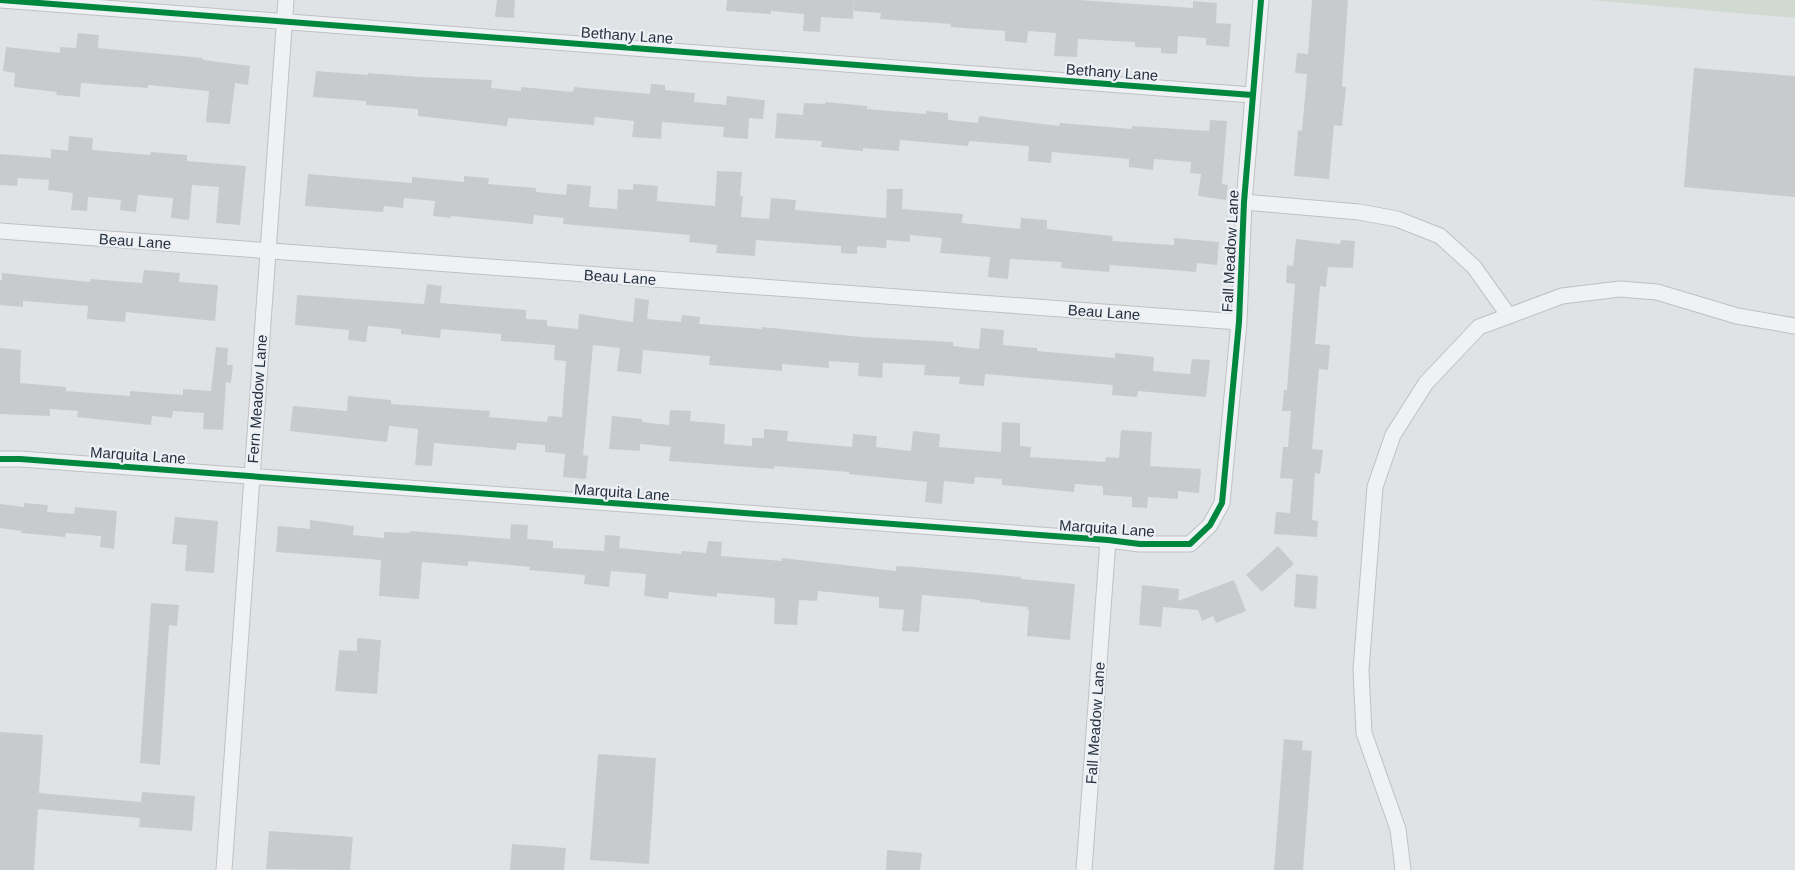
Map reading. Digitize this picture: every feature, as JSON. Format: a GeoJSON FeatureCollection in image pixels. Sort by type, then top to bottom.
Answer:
{"type":"FeatureCollection","features":[{"type":"Feature","properties":{"kind":"street","name":"Bethany Lane"},"geometry":{"type":"LineString","coordinates":[[0,0],[1252,95]]}},
{"type":"Feature","properties":{"kind":"street","name":"Fern Meadow Lane"},"geometry":{"type":"LineString","coordinates":[[224,870],[286,0]]}},
{"type":"Feature","properties":{"kind":"street","name":"Fall Meadow Lane"},"geometry":{"type":"LineString","coordinates":[[1222,503],[1239,322],[1244,202],[1261,0]]}},
{"type":"Feature","properties":{"kind":"street"},"geometry":{"type":"LineString","coordinates":[[1244,202],[1359,212],[1397,219],[1440,236],[1474,267],[1509,316]]}},
{"type":"Feature","properties":{"kind":"street","name":"Beau Lane"},"geometry":{"type":"LineString","coordinates":[[0,231],[1239,322]]}},
{"type":"Feature","properties":{"kind":"street"},"geometry":{"type":"LineString","coordinates":[[1403,870],[1398,829],[1364,733],[1361,670],[1375,487],[1394,435],[1426,383],[1479,327],[1562,296],[1620,289],[1657,291],[1737,316],[1795,326]]}},
{"type":"Feature","properties":{"kind":"street","name":"Marquita Lane"},"geometry":{"type":"LineString","coordinates":[[0,459],[252,475],[1140,544],[1190,544],[1210,525],[1222,503]]}},
{"type":"Feature","properties":{"kind":"street","name":"Fall Meadow Lane"},"geometry":{"type":"LineString","coordinates":[[1084,870],[1108,540]]}},
{"type":"Feature","properties":{"kind":"shaded area"},"geometry":{"type":"Polygon","coordinates":[[[1590,0],[1795,0],[1795,18],[1590,0]]]}},
{"type":"Feature","properties":{"kind":"building"},"geometry":{"type":"Polygon","coordinates":[[[497,0],[515,0],[514,18],[495,17],[497,0]]]}},
{"type":"Feature","properties":{"kind":"building"},"geometry":{"type":"Polygon","coordinates":[[[727,0],[854,0],[853,19],[821,17],[820,32],[803,31],[804,14],[726,11],[727,0]]]}},
{"type":"Feature","properties":{"kind":"building"},"geometry":{"type":"Polygon","coordinates":[[[854,0],[1079,0],[1193,8],[1193,1],[1217,3],[1216,23],[1231,24],[1229,47],[1206,45],[1206,38],[1178,36],[1177,54],[1161,53],[1161,48],[1135,47],[1135,42],[1078,39],[1077,57],[1054,56],[1056,33],[1028,31],[1027,43],[1005,41],[1005,31],[950,27],[951,24],[880,19],[881,13],[854,11],[854,0]]]}},
{"type":"Feature","properties":{"kind":"building"},"geometry":{"type":"Polygon","coordinates":[[[1312,0],[1348,0],[1342,87],[1346,87],[1342,126],[1334,125],[1329,179],[1294,176],[1298,130],[1302,131],[1307,74],[1295,73],[1297,53],[1308,54],[1312,0]]]}},
{"type":"Feature","properties":{"kind":"building"},"geometry":{"type":"Polygon","coordinates":[[[78,33],[99,35],[98,48],[203,58],[203,60],[250,66],[248,85],[235,83],[230,124],[206,122],[209,91],[148,85],[148,88],[81,83],[80,97],[56,95],[57,92],[14,87],[15,73],[3,71],[6,47],[60,53],[60,47],[76,48],[78,33]]]}},
{"type":"Feature","properties":{"kind":"building"},"geometry":{"type":"Polygon","coordinates":[[[1694,68],[1795,76],[1795,197],[1684,187],[1694,68]]]}},
{"type":"Feature","properties":{"kind":"building"},"geometry":{"type":"Polygon","coordinates":[[[316,71],[492,80],[491,88],[521,91],[521,87],[573,92],[574,87],[650,94],[651,84],[665,85],[665,90],[695,93],[694,102],[726,105],[727,96],[765,100],[763,119],[749,118],[748,139],[723,137],[724,127],[662,122],[661,139],[632,137],[634,121],[595,117],[594,125],[508,118],[507,126],[418,116],[418,109],[366,105],[366,101],[313,97],[316,71]]]}},
{"type":"Feature","properties":{"kind":"building"},"geometry":{"type":"Polygon","coordinates":[[[825,102],[867,106],[867,109],[926,114],[926,111],[948,113],[948,120],[978,123],[979,116],[1059,126],[1060,123],[1132,129],[1132,126],[1209,131],[1210,120],[1227,121],[1222,184],[1228,185],[1226,200],[1198,196],[1201,174],[1190,173],[1191,162],[1154,159],[1153,170],[1129,167],[1129,159],[1052,152],[1051,163],[1028,161],[1029,146],[969,141],[968,146],[900,140],[899,151],[863,148],[863,151],[821,147],[822,141],[775,138],[777,113],[803,115],[804,103],[825,104],[825,102]]]}},
{"type":"Feature","properties":{"kind":"building"},"geometry":{"type":"Polygon","coordinates":[[[69,136],[93,138],[92,150],[150,155],[151,152],[187,155],[187,161],[246,166],[240,225],[216,223],[219,187],[192,185],[189,220],[171,218],[173,198],[138,195],[136,212],[120,210],[121,200],[88,197],[87,211],[71,210],[73,193],[48,190],[49,180],[18,178],[17,186],[0,185],[0,154],[51,158],[51,149],[68,151],[69,136]]]}},
{"type":"Feature","properties":{"kind":"building"},"geometry":{"type":"Polygon","coordinates":[[[717,171],[742,172],[741,217],[769,219],[771,198],[796,200],[795,210],[886,218],[887,189],[903,189],[902,209],[963,214],[962,223],[1020,229],[1021,218],[1047,220],[1047,229],[1113,236],[1112,241],[1174,245],[1174,238],[1219,242],[1217,265],[1197,263],[1196,272],[1110,265],[1109,272],[1061,268],[1062,262],[1010,259],[1008,279],[988,277],[990,257],[940,253],[942,238],[910,235],[910,242],[887,240],[886,248],[857,246],[857,254],[841,253],[841,246],[756,240],[755,256],[716,253],[717,245],[689,242],[690,235],[563,224],[564,218],[534,215],[533,224],[433,216],[435,201],[404,198],[403,208],[384,206],[383,212],[305,206],[308,174],[412,183],[412,177],[464,182],[464,176],[489,178],[488,184],[536,188],[536,192],[566,195],[567,184],[591,186],[589,207],[617,209],[618,189],[633,190],[633,184],[658,186],[657,201],[715,206],[717,171]]]}},
{"type":"Feature","properties":{"kind":"building"},"geometry":{"type":"Polygon","coordinates":[[[1296,239],[1340,244],[1341,240],[1355,241],[1353,268],[1328,267],[1326,287],[1320,286],[1315,344],[1330,345],[1328,370],[1319,369],[1312,449],[1323,450],[1320,474],[1315,473],[1312,520],[1318,521],[1317,537],[1274,534],[1276,512],[1290,513],[1293,479],[1280,478],[1283,447],[1288,447],[1291,411],[1282,411],[1284,390],[1287,390],[1295,284],[1286,283],[1287,265],[1293,266],[1296,239]]]}},
{"type":"Feature","properties":{"kind":"building"},"geometry":{"type":"Polygon","coordinates":[[[144,270],[180,273],[179,282],[218,285],[215,321],[126,312],[125,322],[87,319],[88,306],[23,301],[23,307],[0,305],[2,273],[90,282],[90,279],[142,283],[144,270]]]}},
{"type":"Feature","properties":{"kind":"building"},"geometry":{"type":"Polygon","coordinates":[[[427,284],[442,286],[440,303],[526,310],[526,319],[547,320],[547,326],[578,329],[579,314],[633,322],[635,298],[649,300],[647,319],[681,322],[682,315],[700,317],[699,324],[953,342],[953,346],[979,349],[981,328],[1004,330],[1003,345],[1037,348],[1037,351],[1115,358],[1115,353],[1154,357],[1153,371],[1190,374],[1192,359],[1210,360],[1206,397],[1138,391],[1137,397],[1112,395],[1113,385],[985,374],[984,386],[959,384],[960,377],[924,375],[925,365],[883,363],[882,378],[858,376],[859,363],[829,361],[829,368],[782,364],[782,371],[709,365],[710,356],[643,350],[641,374],[617,371],[620,348],[593,345],[583,455],[588,456],[586,479],[563,477],[565,454],[545,452],[545,445],[517,443],[516,450],[434,443],[432,466],[415,465],[418,429],[389,426],[387,442],[290,431],[293,406],[347,411],[348,396],[391,400],[391,404],[490,411],[489,417],[547,422],[548,416],[562,417],[566,361],[554,360],[555,345],[501,341],[501,334],[441,329],[440,338],[401,334],[401,329],[368,326],[366,342],[348,340],[349,330],[295,325],[297,295],[424,304],[427,284]]]}},
{"type":"Feature","properties":{"kind":"building"},"geometry":{"type":"Polygon","coordinates":[[[216,347],[228,348],[227,365],[233,365],[231,383],[226,382],[223,430],[203,429],[204,413],[173,411],[172,418],[152,416],[151,425],[77,417],[78,411],[50,409],[50,416],[0,414],[0,348],[21,350],[20,383],[66,387],[66,391],[130,396],[130,391],[183,395],[183,389],[211,391],[216,347]]]}},
{"type":"Feature","properties":{"kind":"building"},"geometry":{"type":"Polygon","coordinates":[[[670,410],[691,411],[690,421],[725,424],[724,444],[752,446],[752,438],[764,438],[764,429],[788,431],[787,441],[852,447],[853,434],[877,436],[876,447],[911,451],[913,431],[940,434],[939,447],[1001,452],[1002,422],[1020,423],[1020,446],[1031,447],[1030,457],[1105,462],[1106,457],[1119,458],[1121,430],[1152,432],[1150,466],[1201,469],[1199,493],[1178,491],[1178,499],[1148,497],[1147,508],[1132,507],[1132,497],[1103,495],[1103,486],[1075,484],[1074,492],[1002,485],[1002,479],[975,477],[974,484],[944,481],[942,504],[925,502],[927,482],[849,474],[849,472],[669,461],[671,447],[640,444],[640,451],[609,449],[612,416],[669,425],[670,410]]]}},
{"type":"Feature","properties":{"kind":"building"},"geometry":{"type":"Polygon","coordinates":[[[24,503],[48,505],[47,512],[74,514],[75,507],[117,511],[114,549],[100,547],[101,536],[66,533],[65,537],[21,533],[22,531],[0,528],[0,504],[24,507],[24,503]]]}},
{"type":"Feature","properties":{"kind":"building"},"geometry":{"type":"Polygon","coordinates":[[[175,517],[218,521],[214,573],[185,571],[187,545],[172,544],[175,517]]]}},
{"type":"Feature","properties":{"kind":"building"},"geometry":{"type":"Polygon","coordinates":[[[310,520],[354,526],[353,535],[384,538],[384,532],[410,533],[410,531],[510,539],[511,524],[528,525],[527,539],[553,541],[553,548],[604,551],[605,535],[620,536],[619,548],[681,554],[682,551],[706,553],[708,541],[722,542],[721,556],[782,561],[782,558],[896,571],[896,566],[915,567],[1075,584],[1070,640],[1027,636],[1028,607],[980,602],[980,600],[922,595],[919,632],[902,631],[904,610],[879,608],[879,597],[818,591],[817,601],[799,600],[797,625],[774,624],[775,598],[717,593],[717,597],[669,592],[668,599],[644,596],[646,574],[611,571],[609,587],[584,584],[585,575],[468,561],[468,566],[422,562],[419,599],[379,596],[381,560],[276,552],[278,526],[310,529],[310,520]]]}},
{"type":"Feature","properties":{"kind":"building"},"geometry":{"type":"Polygon","coordinates":[[[1278,546],[1294,564],[1262,592],[1246,575],[1278,546]]]}},
{"type":"Feature","properties":{"kind":"building"},"geometry":{"type":"Polygon","coordinates":[[[1296,574],[1318,576],[1316,609],[1294,607],[1296,574]]]}},
{"type":"Feature","properties":{"kind":"building"},"geometry":{"type":"Polygon","coordinates":[[[1234,580],[1246,611],[1216,623],[1213,616],[1202,621],[1198,610],[1163,607],[1161,627],[1139,625],[1142,585],[1179,589],[1178,601],[1234,580]]]}},
{"type":"Feature","properties":{"kind":"building"},"geometry":{"type":"Polygon","coordinates":[[[151,603],[179,605],[177,626],[169,625],[160,765],[140,763],[151,603]]]}},
{"type":"Feature","properties":{"kind":"building"},"geometry":{"type":"Polygon","coordinates":[[[357,638],[381,640],[377,694],[335,691],[339,650],[357,651],[357,638]]]}},
{"type":"Feature","properties":{"kind":"building"},"geometry":{"type":"Polygon","coordinates":[[[0,732],[43,735],[39,793],[141,802],[142,792],[195,796],[192,831],[139,827],[140,818],[38,809],[34,870],[0,870],[0,732]]]}},
{"type":"Feature","properties":{"kind":"building"},"geometry":{"type":"Polygon","coordinates":[[[1284,739],[1303,741],[1302,750],[1312,751],[1303,870],[1274,870],[1284,739]]]}},
{"type":"Feature","properties":{"kind":"building"},"geometry":{"type":"Polygon","coordinates":[[[598,754],[656,758],[649,864],[590,860],[598,754]]]}},
{"type":"Feature","properties":{"kind":"building"},"geometry":{"type":"Polygon","coordinates":[[[269,831],[353,837],[350,870],[266,869],[269,831]]]}},
{"type":"Feature","properties":{"kind":"building"},"geometry":{"type":"Polygon","coordinates":[[[512,844],[566,848],[564,870],[510,870],[512,844]]]}},
{"type":"Feature","properties":{"kind":"building"},"geometry":{"type":"Polygon","coordinates":[[[887,850],[922,853],[920,870],[886,870],[887,850]]]}},
{"type":"Feature","properties":{"kind":"cycle path"},"geometry":{"type":"LineString","coordinates":[[0,0],[1252,95]]}},
{"type":"Feature","properties":{"kind":"cycle path"},"geometry":{"type":"LineString","coordinates":[[0,459],[1140,544],[1190,544],[1210,525],[1222,503],[1239,322],[1244,202],[1261,0]]}}]}
